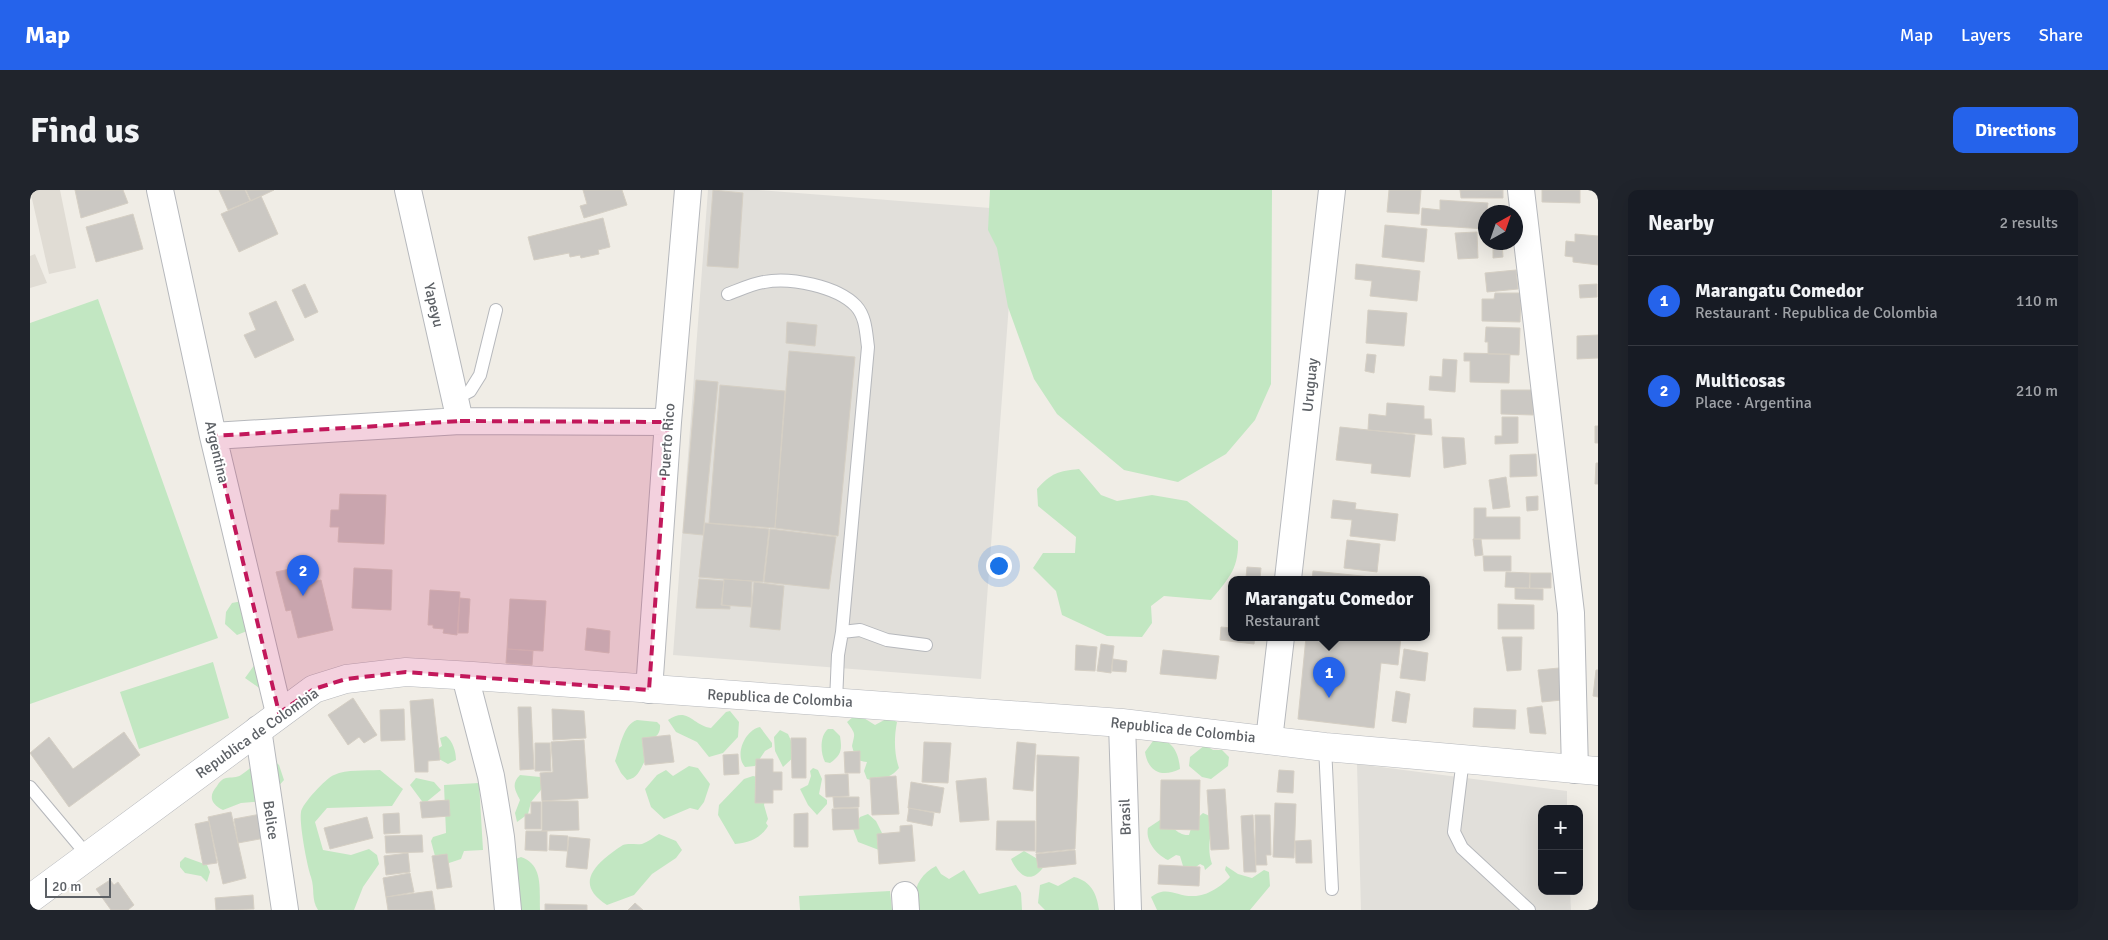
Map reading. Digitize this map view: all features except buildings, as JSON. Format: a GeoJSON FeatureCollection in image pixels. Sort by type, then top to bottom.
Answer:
{"type":"FeatureCollection","features":[{"type":"Feature","properties":{"kind":"street","name":"Argentina"},"geometry":{"type":"LineString","coordinates":[[160,190],[213,436],[269,721]]}},
{"type":"Feature","properties":{"kind":"street","name":"Yapeyu"},"geometry":{"type":"LineString","coordinates":[[408,190],[458,410]]}},
{"type":"Feature","properties":{"kind":"street","name":"Puerto Rico"},"geometry":{"type":"LineString","coordinates":[[649,690],[668,422],[688,190]]}},
{"type":"Feature","properties":{"kind":"street","name":"Uruguay"},"geometry":{"type":"LineString","coordinates":[[1288,576],[1332,190]]}},
{"type":"Feature","properties":{"kind":"street"},"geometry":{"type":"LineString","coordinates":[[1521,190],[1571,613],[1586,770]]}},
{"type":"Feature","properties":{"kind":"street"},"geometry":{"type":"LineString","coordinates":[[213,436],[458,410],[668,422]]}},
{"type":"Feature","properties":{"kind":"street"},"geometry":{"type":"LineString","coordinates":[[1270,740],[1281,641]]}},
{"type":"Feature","properties":{"kind":"street","name":"Republica de Colombia"},"geometry":{"type":"LineString","coordinates":[[30,899],[314,689],[346,679],[406,672],[649,690],[836,701],[1122,723],[1325,747],[1586,770]]}},
{"type":"Feature","properties":{"kind":"street"},"geometry":{"type":"LineString","coordinates":[[465,676],[491,776],[501,837],[508,910]]}},
{"type":"Feature","properties":{"kind":"street","name":"Belice"},"geometry":{"type":"LineString","coordinates":[[269,721],[285,910]]}},
{"type":"Feature","properties":{"kind":"street","name":"Brasil"},"geometry":{"type":"LineString","coordinates":[[1122,723],[1128,910]]}},
{"type":"Feature","properties":{"kind":"lane"},"geometry":{"type":"LineString","coordinates":[[728,294],[763,282],[786,280],[814,285],[837,293],[856,306],[864,319],[868,346],[842,632],[838,656],[836,701]]}},
{"type":"Feature","properties":{"kind":"lane"},"geometry":{"type":"LineString","coordinates":[[458,410],[480,375],[496,310]]}},
{"type":"Feature","properties":{"kind":"lane"},"geometry":{"type":"LineString","coordinates":[[842,632],[860,630],[887,640],[926,645]]}},
{"type":"Feature","properties":{"kind":"lane"},"geometry":{"type":"LineString","coordinates":[[1325,747],[1332,889]]}},
{"type":"Feature","properties":{"kind":"lane"},"geometry":{"type":"LineString","coordinates":[[1463,759],[1454,832],[1462,848],[1529,910]]}},
{"type":"Feature","properties":{"kind":"lane"},"geometry":{"type":"LineString","coordinates":[[30,787],[88,856]]}},
{"type":"Feature","properties":{"kind":"highlighted area"},"geometry":{"type":"Polygon","coordinates":[[[460,421],[668,422],[649,690],[406,672],[346,679],[314,689],[279,713],[213,436],[460,421]]]}},
{"type":"Feature","properties":{"kind":"shaded area"},"geometry":{"type":"Polygon","coordinates":[[[30,190],[60,190],[76,268],[49,274],[30,190]]]}},
{"type":"Feature","properties":{"kind":"shaded area"},"geometry":{"type":"Polygon","coordinates":[[[708,190],[758,190],[1016,210],[981,679],[673,655],[708,190]]]}},
{"type":"Feature","properties":{"kind":"shaded area"},"geometry":{"type":"Polygon","coordinates":[[[35,254],[47,283],[30,288],[30,256],[35,254]]]}},
{"type":"Feature","properties":{"kind":"shaded area"},"geometry":{"type":"Polygon","coordinates":[[[1357,764],[1567,791],[1567,805],[1538,805],[1538,895],[1570,895],[1571,910],[1361,910],[1357,764]]]}},
{"type":"Feature","properties":{"kind":"green space"},"geometry":{"type":"Polygon","coordinates":[[[990,190],[1272,190],[1271,384],[1255,420],[1226,454],[1178,482],[1124,470],[1057,414],[1034,379],[1008,307],[997,248],[988,230],[990,190]]]}},
{"type":"Feature","properties":{"kind":"green space"},"geometry":{"type":"Polygon","coordinates":[[[98,299],[218,638],[30,704],[30,323],[98,299]]]}},
{"type":"Feature","properties":{"kind":"green space"},"geometry":{"type":"Polygon","coordinates":[[[1079,469],[1101,495],[1117,501],[1152,495],[1187,501],[1238,541],[1237,559],[1231,573],[1211,600],[1164,596],[1151,606],[1152,623],[1142,637],[1107,636],[1062,615],[1056,591],[1033,568],[1043,553],[1075,553],[1076,537],[1038,506],[1037,489],[1047,479],[1066,471],[1079,469]]]}},
{"type":"Feature","properties":{"kind":"green space"},"geometry":{"type":"Polygon","coordinates":[[[242,601],[247,631],[237,635],[225,624],[226,612],[232,603],[242,601]]]}},
{"type":"Feature","properties":{"kind":"green space"},"geometry":{"type":"Polygon","coordinates":[[[258,660],[262,690],[245,678],[258,660]]]}},
{"type":"Feature","properties":{"kind":"green space"},"geometry":{"type":"Polygon","coordinates":[[[213,662],[229,718],[139,749],[120,692],[213,662]]]}},
{"type":"Feature","properties":{"kind":"green space"},"geometry":{"type":"Polygon","coordinates":[[[730,711],[739,722],[738,737],[723,753],[709,757],[697,742],[676,732],[668,720],[680,715],[711,728],[726,712],[730,711]]]}},
{"type":"Feature","properties":{"kind":"green space"},"geometry":{"type":"Polygon","coordinates":[[[859,715],[875,725],[888,718],[897,722],[895,745],[899,768],[884,778],[867,779],[864,771],[867,762],[860,761],[854,753],[852,746],[854,734],[847,722],[854,716],[859,715]]]}},
{"type":"Feature","properties":{"kind":"green space"},"geometry":{"type":"Polygon","coordinates":[[[637,720],[657,722],[660,728],[656,736],[647,743],[648,756],[640,771],[635,777],[627,780],[615,761],[625,731],[632,722],[637,720]]]}},
{"type":"Feature","properties":{"kind":"green space"},"geometry":{"type":"Polygon","coordinates":[[[760,727],[772,743],[772,747],[765,751],[755,766],[745,767],[741,756],[743,744],[750,733],[760,727]]]}},
{"type":"Feature","properties":{"kind":"green space"},"geometry":{"type":"Polygon","coordinates":[[[828,729],[833,729],[840,736],[841,745],[839,754],[830,763],[825,762],[822,749],[823,735],[828,729]]]}},
{"type":"Feature","properties":{"kind":"green space"},"geometry":{"type":"Polygon","coordinates":[[[780,730],[788,734],[797,754],[783,767],[775,751],[774,737],[780,730]]]}},
{"type":"Feature","properties":{"kind":"green space"},"geometry":{"type":"Polygon","coordinates":[[[446,736],[455,750],[456,757],[456,760],[448,764],[439,759],[434,751],[442,746],[440,738],[446,736]]]}},
{"type":"Feature","properties":{"kind":"green space"},"geometry":{"type":"Polygon","coordinates":[[[1158,739],[1168,743],[1175,750],[1180,769],[1162,773],[1153,769],[1149,764],[1145,752],[1153,741],[1158,739]]]}},
{"type":"Feature","properties":{"kind":"green space"},"geometry":{"type":"Polygon","coordinates":[[[1205,745],[1213,750],[1222,750],[1229,757],[1228,766],[1211,779],[1202,777],[1189,766],[1190,757],[1205,745]]]}},
{"type":"Feature","properties":{"kind":"green space"},"geometry":{"type":"Polygon","coordinates":[[[271,758],[279,765],[284,780],[265,801],[241,803],[223,810],[213,802],[212,793],[222,780],[239,776],[257,763],[271,758]]]}},
{"type":"Feature","properties":{"kind":"green space"},"geometry":{"type":"Polygon","coordinates":[[[689,766],[698,768],[710,784],[704,802],[698,810],[690,808],[664,819],[651,807],[645,789],[657,775],[666,770],[673,776],[689,766]]]}},
{"type":"Feature","properties":{"kind":"green space"},"geometry":{"type":"Polygon","coordinates":[[[813,768],[818,770],[822,779],[819,794],[827,800],[827,804],[817,815],[808,805],[800,789],[808,785],[811,776],[810,771],[813,768]]]}},
{"type":"Feature","properties":{"kind":"green space"},"geometry":{"type":"Polygon","coordinates":[[[380,770],[403,789],[392,806],[327,808],[315,822],[323,850],[351,855],[369,849],[377,855],[379,864],[363,887],[354,910],[318,910],[307,864],[301,825],[302,808],[320,786],[334,775],[350,771],[380,770]]]}},
{"type":"Feature","properties":{"kind":"green space"},"geometry":{"type":"Polygon","coordinates":[[[520,775],[540,777],[545,785],[531,802],[528,814],[517,822],[515,813],[520,800],[515,790],[515,784],[520,775]]]}},
{"type":"Feature","properties":{"kind":"green space"},"geometry":{"type":"Polygon","coordinates":[[[753,776],[758,777],[768,786],[764,805],[768,826],[762,834],[754,839],[735,844],[718,815],[719,805],[744,779],[753,776]]]}},
{"type":"Feature","properties":{"kind":"green space"},"geometry":{"type":"Polygon","coordinates":[[[416,778],[434,782],[441,790],[424,804],[410,785],[416,778]]]}},
{"type":"Feature","properties":{"kind":"green space"},"geometry":{"type":"Polygon","coordinates":[[[479,783],[483,850],[464,851],[461,859],[443,865],[436,860],[431,841],[433,837],[446,833],[444,785],[479,783]]]}},
{"type":"Feature","properties":{"kind":"green space"},"geometry":{"type":"Polygon","coordinates":[[[1203,813],[1212,817],[1209,846],[1212,864],[1205,870],[1204,866],[1200,864],[1189,872],[1183,866],[1180,856],[1176,855],[1168,860],[1160,855],[1150,843],[1148,828],[1160,820],[1181,834],[1189,835],[1193,822],[1203,813]]]}},
{"type":"Feature","properties":{"kind":"green space"},"geometry":{"type":"Polygon","coordinates":[[[868,814],[876,821],[884,837],[879,850],[858,842],[853,829],[860,817],[868,814]]]}},
{"type":"Feature","properties":{"kind":"green space"},"geometry":{"type":"Polygon","coordinates":[[[659,834],[676,841],[682,850],[676,858],[652,874],[634,895],[607,905],[594,894],[590,883],[591,877],[593,871],[604,859],[623,845],[642,844],[659,834]]]}},
{"type":"Feature","properties":{"kind":"green space"},"geometry":{"type":"Polygon","coordinates":[[[1024,851],[1041,861],[1044,866],[1034,876],[1030,877],[1021,874],[1011,859],[1024,851]]]}},
{"type":"Feature","properties":{"kind":"green space"},"geometry":{"type":"Polygon","coordinates":[[[185,857],[207,865],[210,872],[207,882],[201,876],[185,873],[180,867],[180,862],[185,857]]]}},
{"type":"Feature","properties":{"kind":"green space"},"geometry":{"type":"Polygon","coordinates":[[[521,857],[534,866],[537,872],[540,887],[540,910],[497,910],[513,860],[521,857]]]}},
{"type":"Feature","properties":{"kind":"green space"},"geometry":{"type":"Polygon","coordinates":[[[936,866],[941,874],[949,879],[964,870],[979,894],[1016,885],[1021,893],[1022,910],[917,910],[915,896],[918,884],[925,874],[936,866]]]}},
{"type":"Feature","properties":{"kind":"green space"},"geometry":{"type":"Polygon","coordinates":[[[1226,866],[1238,874],[1252,878],[1264,870],[1269,872],[1270,886],[1250,910],[1157,910],[1151,897],[1166,891],[1186,896],[1208,893],[1223,884],[1230,877],[1225,870],[1226,866]]]}},
{"type":"Feature","properties":{"kind":"green space"},"geometry":{"type":"Polygon","coordinates":[[[1074,877],[1089,885],[1097,899],[1099,910],[1045,910],[1038,903],[1040,885],[1049,882],[1058,886],[1074,877]]]}},
{"type":"Feature","properties":{"kind":"green space"},"geometry":{"type":"Polygon","coordinates":[[[890,891],[892,910],[800,910],[799,896],[890,891]]]}},
{"type":"Feature","properties":{"kind":"place","name":"Multicosas"},"geometry":{"type":"Point","coordinates":[303,596]}},
{"type":"Feature","properties":{"kind":"place","name":"Marangatu Comedor"},"geometry":{"type":"Point","coordinates":[1329,698]}}]}
